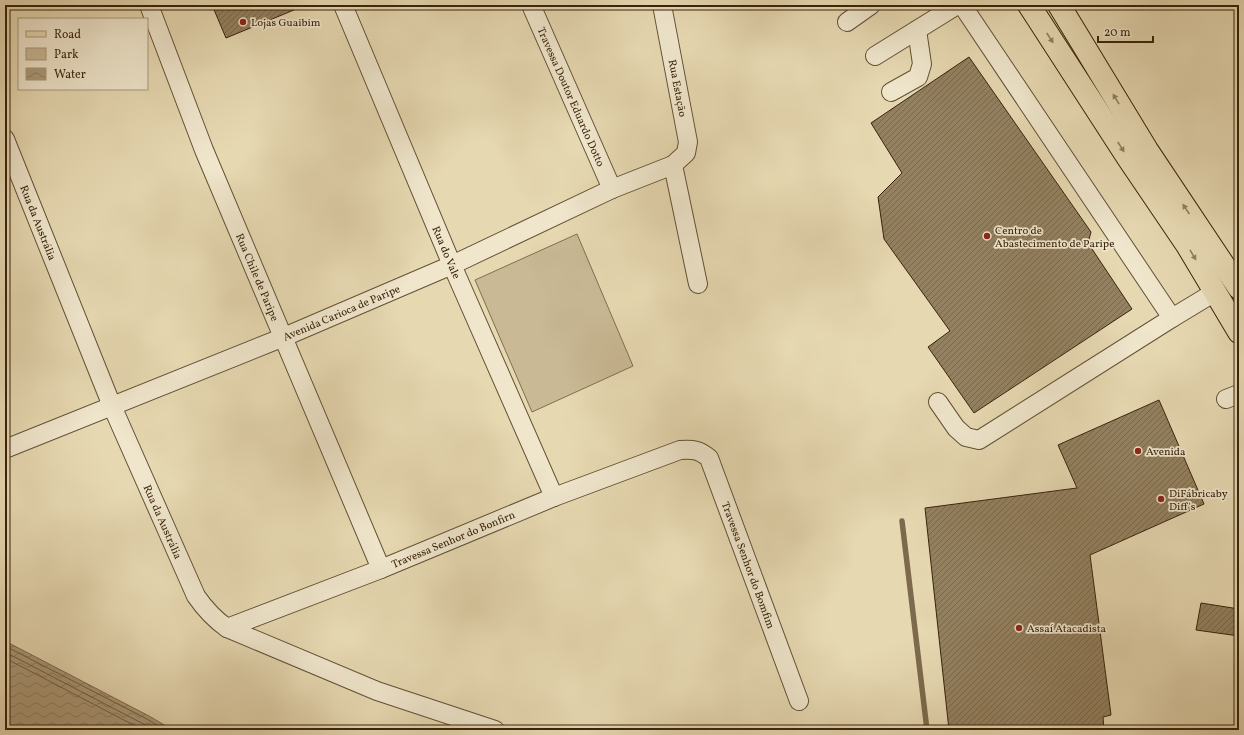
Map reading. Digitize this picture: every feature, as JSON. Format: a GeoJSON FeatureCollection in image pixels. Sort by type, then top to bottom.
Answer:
{"type":"FeatureCollection","features":[{"type":"Feature","properties":{"kind":"main road"},"geometry":{"type":"LineString","coordinates":[[1029,5],[1128,158],[1187,245],[1239,332]]}},
{"type":"Feature","properties":{"kind":"main road"},"geometry":{"type":"LineString","coordinates":[[1059,5],[1147,150],[1239,288]]}},
{"type":"Feature","properties":{"kind":"street","name":"Rua Chile de Paripe"},"geometry":{"type":"LineString","coordinates":[[149,5],[204,150],[381,569]]}},
{"type":"Feature","properties":{"kind":"street","name":"Rua do Vale"},"geometry":{"type":"LineString","coordinates":[[343,5],[452,265],[554,497]]}},
{"type":"Feature","properties":{"kind":"street","name":"Travessa Doutor Eduardo Dotto"},"geometry":{"type":"LineString","coordinates":[[531,5],[612,189]]}},
{"type":"Feature","properties":{"kind":"street","name":"Rua Estação"},"geometry":{"type":"LineString","coordinates":[[662,5],[688,142],[686,153],[673,165]]}},
{"type":"Feature","properties":{"kind":"street"},"geometry":{"type":"LineString","coordinates":[[847,22],[871,5]]}},
{"type":"Feature","properties":{"kind":"street"},"geometry":{"type":"LineString","coordinates":[[875,56],[916,30],[935,11],[957,5]]}},
{"type":"Feature","properties":{"kind":"street"},"geometry":{"type":"LineString","coordinates":[[962,5],[1172,318]]}},
{"type":"Feature","properties":{"kind":"street"},"geometry":{"type":"LineString","coordinates":[[891,92],[918,77],[922,64],[916,30]]}},
{"type":"Feature","properties":{"kind":"street","name":"Rua da Austrália"},"geometry":{"type":"LineString","coordinates":[[5,139],[112,406],[196,596],[207,612],[216,621],[227,628],[377,691],[495,730]]}},
{"type":"Feature","properties":{"kind":"street","name":"Avenida Carioca de Paripe"},"geometry":{"type":"LineString","coordinates":[[5,449],[284,337],[452,265],[612,189],[673,165]]}},
{"type":"Feature","properties":{"kind":"street"},"geometry":{"type":"LineString","coordinates":[[673,165],[698,284]]}},
{"type":"Feature","properties":{"kind":"street"},"geometry":{"type":"LineString","coordinates":[[938,402],[961,433],[966,437],[979,440],[1215,292]]}},
{"type":"Feature","properties":{"kind":"street","name":"Travessa Senhor do Bomfim"},"geometry":{"type":"LineString","coordinates":[[680,450],[694,449],[709,458],[799,701]]}},
{"type":"Feature","properties":{"kind":"street","name":"Travessa Senhor do Bonfirn"},"geometry":{"type":"LineString","coordinates":[[227,628],[381,569],[554,497],[680,450]]}},
{"type":"Feature","properties":{"kind":"green space"},"geometry":{"type":"Polygon","coordinates":[[[577,234],[633,366],[532,412],[475,280],[577,234]]]}},
{"type":"Feature","properties":{"kind":"water"},"geometry":{"type":"Polygon","coordinates":[[[5,641],[149,716],[173,730],[5,730],[5,641]]]}},
{"type":"Feature","properties":{"kind":"building","name":"Lojas Guaibim"},"geometry":{"type":"Polygon","coordinates":[[[212,5],[306,5],[226,38],[212,5]]]}},
{"type":"Feature","properties":{"kind":"building","name":"Centro de Abastecimento de Paripe"},"geometry":{"type":"Polygon","coordinates":[[[969,57],[1091,232],[1088,243],[1132,309],[974,413],[928,347],[950,331],[884,239],[878,197],[902,173],[871,123],[969,57]]]}},
{"type":"Feature","properties":{"kind":"building","name":"Assaí Atacadista"},"geometry":{"type":"Polygon","coordinates":[[[1159,400],[1204,504],[1090,555],[1111,715],[1103,717],[1104,730],[949,730],[925,508],[1077,488],[1058,445],[1159,400]]]}},
{"type":"Feature","properties":{"kind":"building"},"geometry":{"type":"Polygon","coordinates":[[[1201,603],[1239,609],[1239,636],[1196,630],[1201,603]]]}},
{"type":"Feature","properties":{"kind":"waterway"},"geometry":{"type":"LineString","coordinates":[[902,521],[927,730]]}},
{"type":"Feature","properties":{"kind":"place","name":"Lojas Guaibim"},"geometry":{"type":"Point","coordinates":[243,22]}},
{"type":"Feature","properties":{"kind":"place","name":"Centro de Abastecimento de Paripe"},"geometry":{"type":"Point","coordinates":[987,236]}},
{"type":"Feature","properties":{"kind":"place","name":"Avenida"},"geometry":{"type":"Point","coordinates":[1138,451]}},
{"type":"Feature","properties":{"kind":"place","name":"DiFábricaby Diff's"},"geometry":{"type":"Point","coordinates":[1161,499]}},
{"type":"Feature","properties":{"kind":"place","name":"Assaí Atacadista"},"geometry":{"type":"Point","coordinates":[1019,628]}}]}
